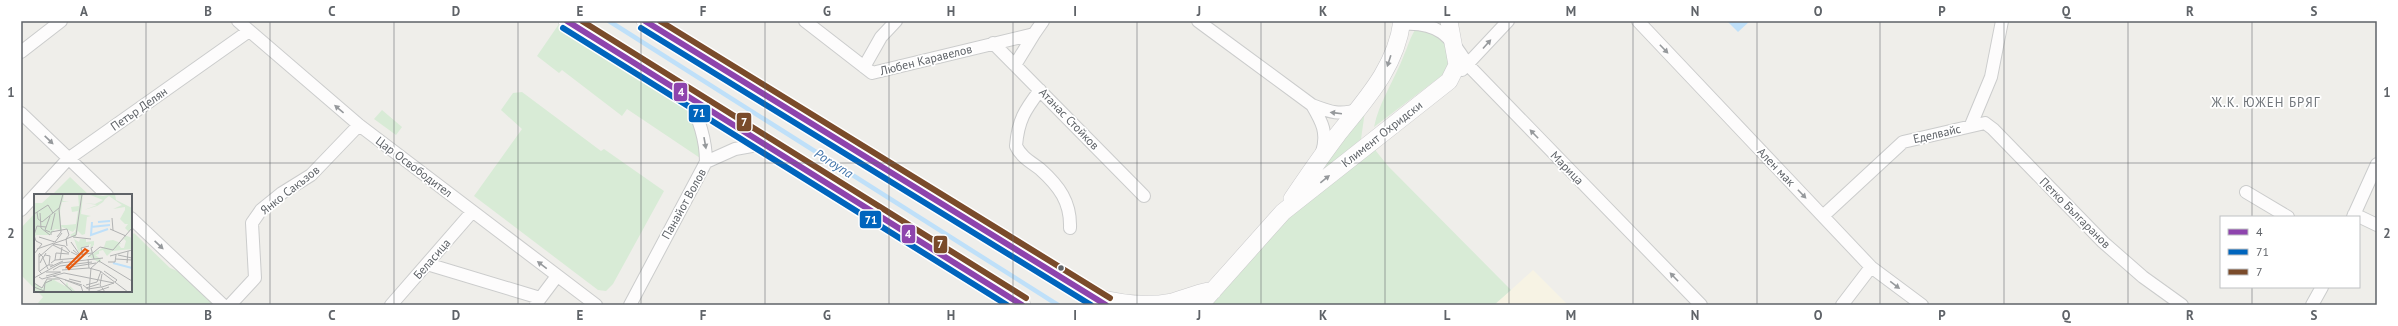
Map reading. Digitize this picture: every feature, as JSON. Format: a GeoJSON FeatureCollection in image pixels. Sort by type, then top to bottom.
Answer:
{"type":"FeatureCollection","features":[{"type":"Feature","properties":{"kind":"main road"},"geometry":{"type":"LineString","coordinates":[[567,21],[1022,305]]}},
{"type":"Feature","properties":{"kind":"main road"},"geometry":{"type":"LineString","coordinates":[[645,21],[1099,301],[1146,305],[1212,297]]}},
{"type":"Feature","properties":{"kind":"main road","name":"Марица"},"geometry":{"type":"LineString","coordinates":[[1449,21],[1454,44]]}},
{"type":"Feature","properties":{"kind":"main road","name":"Климент Охридски"},"geometry":{"type":"LineString","coordinates":[[1200,305],[1212,297],[1284,212],[1321,156],[1360,108],[1387,70],[1401,22]]}},
{"type":"Feature","properties":{"kind":"main road","name":"Климент Охридски"},"geometry":{"type":"LineString","coordinates":[[1284,212],[1449,81],[1457,65],[1454,44]]}},
{"type":"Feature","properties":{"kind":"street"},"geometry":{"type":"LineString","coordinates":[[21,52],[61,21]]}},
{"type":"Feature","properties":{"kind":"street","name":"Цар Освободител"},"geometry":{"type":"LineString","coordinates":[[238,21],[359,125],[596,305]]}},
{"type":"Feature","properties":{"kind":"street","name":"Любен Каравелов"},"geometry":{"type":"LineString","coordinates":[[805,21],[872,73],[993,43]]}},
{"type":"Feature","properties":{"kind":"street"},"geometry":{"type":"LineString","coordinates":[[864,67],[881,37],[896,21]]}},
{"type":"Feature","properties":{"kind":"street"},"geometry":{"type":"LineString","coordinates":[[1015,65],[1043,21]]}},
{"type":"Feature","properties":{"kind":"street"},"geometry":{"type":"LineString","coordinates":[[1198,21],[1312,105],[1332,113],[1345,114],[1360,108]]}},
{"type":"Feature","properties":{"kind":"street"},"geometry":{"type":"LineString","coordinates":[[1449,81],[1468,65],[1508,21]]}},
{"type":"Feature","properties":{"kind":"street","name":"Ален мак"},"geometry":{"type":"LineString","coordinates":[[1639,21],[1871,267],[1922,305]]}},
{"type":"Feature","properties":{"kind":"street","name":"Еделвайс"},"geometry":{"type":"LineString","coordinates":[[1823,216],[1903,142],[1971,125],[1991,77],[2002,21]]}},
{"type":"Feature","properties":{"kind":"street"},"geometry":{"type":"LineString","coordinates":[[1401,22],[1430,25],[1454,44]]}},
{"type":"Feature","properties":{"kind":"street","name":"Петър Делян"},"geometry":{"type":"LineString","coordinates":[[36,194],[68,159],[249,30]]}},
{"type":"Feature","properties":{"kind":"street"},"geometry":{"type":"LineString","coordinates":[[993,43],[1034,34]]}},
{"type":"Feature","properties":{"kind":"street","name":"Атанас Стойков"},"geometry":{"type":"LineString","coordinates":[[993,43],[1144,196]]}},
{"type":"Feature","properties":{"kind":"street","name":"Марица"},"geometry":{"type":"LineString","coordinates":[[1454,44],[1468,65],[1701,305]]}},
{"type":"Feature","properties":{"kind":"street"},"geometry":{"type":"LineString","coordinates":[[1040,90],[1017,127],[1016,146],[1024,157],[1040,170],[1062,194],[1070,209],[1070,228]]}},
{"type":"Feature","properties":{"kind":"street","name":"Панайот Волов"},"geometry":{"type":"LineString","coordinates":[[630,305],[706,162],[706,146],[702,128],[689,98]]}},
{"type":"Feature","properties":{"kind":"street"},"geometry":{"type":"LineString","coordinates":[[1312,105],[1323,125],[1326,134],[1321,156]]}},
{"type":"Feature","properties":{"kind":"street"},"geometry":{"type":"LineString","coordinates":[[21,113],[106,194]]}},
{"type":"Feature","properties":{"kind":"street","name":"Петко Българанов"},"geometry":{"type":"LineString","coordinates":[[1971,125],[1985,124],[1993,128],[2103,242],[2143,277],[2182,305]]}},
{"type":"Feature","properties":{"kind":"street","name":"Янко Сакъзов"},"geometry":{"type":"LineString","coordinates":[[230,305],[255,278],[252,223],[263,208],[282,193],[311,175],[359,125]]}},
{"type":"Feature","properties":{"kind":"street"},"geometry":{"type":"LineString","coordinates":[[706,162],[735,149],[763,144]]}},
{"type":"Feature","properties":{"kind":"street"},"geometry":{"type":"LineString","coordinates":[[2353,215],[2377,164]]}},
{"type":"Feature","properties":{"kind":"street"},"geometry":{"type":"LineString","coordinates":[[2246,192],[2286,216]]}},
{"type":"Feature","properties":{"kind":"street","name":"Петър Делян"},"geometry":{"type":"LineString","coordinates":[[21,210],[34,196]]}},
{"type":"Feature","properties":{"kind":"street","name":"Беласица"},"geometry":{"type":"LineString","coordinates":[[391,305],[472,212]]}},
{"type":"Feature","properties":{"kind":"street"},"geometry":{"type":"LineString","coordinates":[[2360,218],[2377,225]]}},
{"type":"Feature","properties":{"kind":"street"},"geometry":{"type":"LineString","coordinates":[[132,219],[223,305]]}},
{"type":"Feature","properties":{"kind":"street"},"geometry":{"type":"LineString","coordinates":[[428,264],[538,302],[557,276]]}},
{"type":"Feature","properties":{"kind":"street"},"geometry":{"type":"LineString","coordinates":[[1842,305],[1871,267]]}},
{"type":"Feature","properties":{"kind":"street"},"geometry":{"type":"LineString","coordinates":[[2312,305],[2321,288]]}},
{"type":"Feature","properties":{"kind":"shaded area"},"geometry":{"type":"Polygon","coordinates":[[[1533,270],[1568,305],[1494,305],[1511,290],[1533,270]]]}},
{"type":"Feature","properties":{"kind":"green space"},"geometry":{"type":"Polygon","coordinates":[[[561,21],[689,98],[706,162],[627,109],[622,116],[562,70],[559,73],[537,56],[561,21]]]}},
{"type":"Feature","properties":{"kind":"green space"},"geometry":{"type":"Polygon","coordinates":[[[1424,28],[1447,43],[1449,70],[1374,127],[1383,100],[1413,33],[1415,30],[1424,28]]]}},
{"type":"Feature","properties":{"kind":"green space"},"geometry":{"type":"Polygon","coordinates":[[[522,92],[601,151],[604,149],[664,191],[613,284],[606,291],[598,290],[474,196],[522,129],[501,110],[513,93],[522,92]]]}},
{"type":"Feature","properties":{"kind":"green space"},"geometry":{"type":"Polygon","coordinates":[[[382,110],[402,127],[396,135],[374,119],[382,110]]]}},
{"type":"Feature","properties":{"kind":"green space"},"geometry":{"type":"Polygon","coordinates":[[[1365,111],[1361,139],[1306,187],[1365,111]]]}},
{"type":"Feature","properties":{"kind":"green space"},"geometry":{"type":"Polygon","coordinates":[[[1372,141],[1376,151],[1388,166],[1511,290],[1494,305],[1210,305],[1283,212],[1372,141]]]}},
{"type":"Feature","properties":{"kind":"green space"},"geometry":{"type":"Polygon","coordinates":[[[70,177],[88,194],[53,194],[70,177]]]}},
{"type":"Feature","properties":{"kind":"green space"},"geometry":{"type":"Polygon","coordinates":[[[34,214],[34,288],[21,275],[21,228],[34,214]]]}},
{"type":"Feature","properties":{"kind":"green space"},"geometry":{"type":"Polygon","coordinates":[[[134,233],[170,268],[195,278],[223,305],[40,305],[38,303],[43,297],[38,292],[132,292],[132,235],[134,233]]]}},
{"type":"Feature","properties":{"kind":"water"},"geometry":{"type":"Polygon","coordinates":[[[1727,21],[1750,21],[1738,32],[1727,21]]]}},
{"type":"Feature","properties":{"kind":"waterway","name":"Poroyna"},"geometry":{"type":"LineString","coordinates":[[609,21],[1058,305]]}},
{"type":"Feature","properties":{"kind":"transit line","name":"4"},"geometry":{"type":"LineString","coordinates":[[567,21],[1022,305]]}},
{"type":"Feature","properties":{"kind":"transit line","name":"7"},"geometry":{"type":"LineString","coordinates":[[582,21],[1026,298]]}},
{"type":"Feature","properties":{"kind":"transit line","name":"4"},"geometry":{"type":"LineString","coordinates":[[645,21],[1106,305]]}},
{"type":"Feature","properties":{"kind":"transit line","name":"7"},"geometry":{"type":"LineString","coordinates":[[660,21],[1110,298]]}},
{"type":"Feature","properties":{"kind":"transit line","name":"71"},"geometry":{"type":"LineString","coordinates":[[563,28],[1007,305]]}},
{"type":"Feature","properties":{"kind":"transit line","name":"71"},"geometry":{"type":"LineString","coordinates":[[641,28],[1091,305]]}},
{"type":"Feature","properties":{"kind":"district","name":"Ж.К. ЮЖЕН БРЯГ"},"geometry":{"type":"Point","coordinates":[2266,102]}}]}
